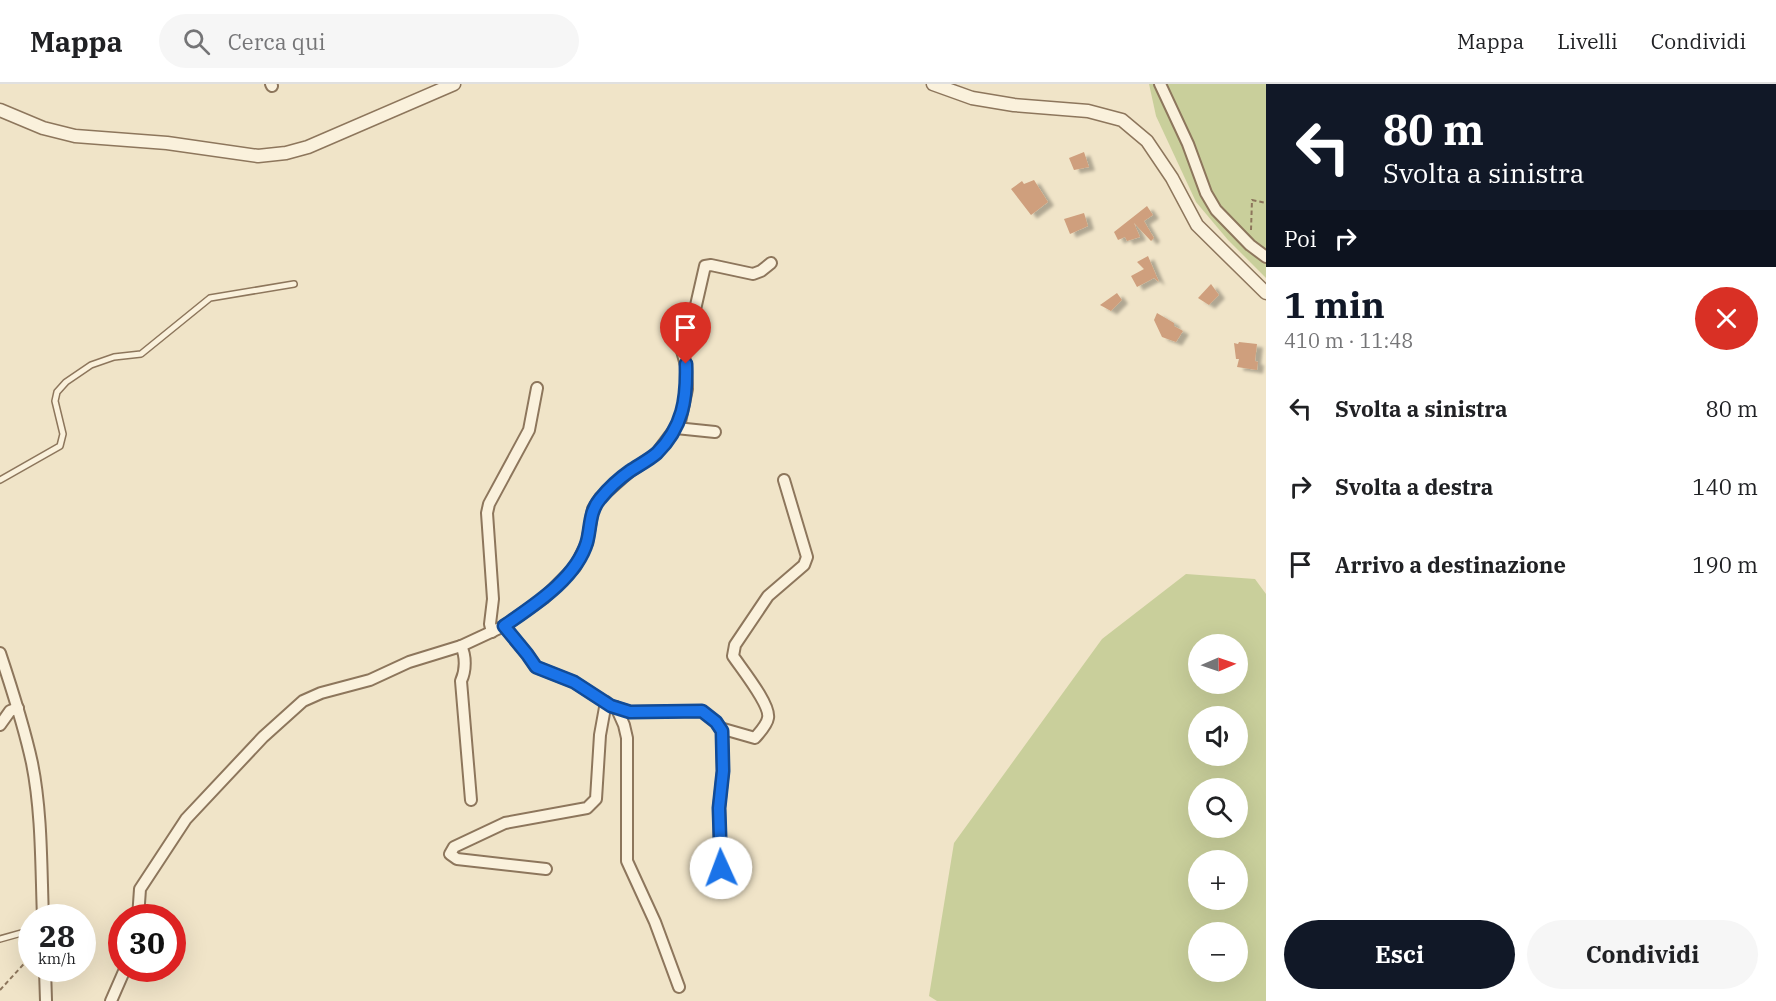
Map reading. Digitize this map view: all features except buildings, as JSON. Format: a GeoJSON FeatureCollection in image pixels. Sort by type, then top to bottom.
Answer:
{"type":"FeatureCollection","features":[{"type":"Feature","properties":{"kind":"street"},"geometry":{"type":"LineString","coordinates":[[0,110],[43,128],[75,136],[167,143],[258,156],[286,153],[308,147],[454,84]]}},
{"type":"Feature","properties":{"kind":"street"},"geometry":{"type":"LineString","coordinates":[[933,84],[972,98],[1014,105],[1088,111],[1122,120],[1147,141],[1172,178],[1197,225],[1266,293]]}},
{"type":"Feature","properties":{"kind":"street"},"geometry":{"type":"LineString","coordinates":[[1160,84],[1188,144],[1206,193],[1216,210],[1250,245],[1266,257]]}},
{"type":"Feature","properties":{"kind":"street"},"geometry":{"type":"LineString","coordinates":[[139,904],[140,889],[186,819],[263,737],[303,701],[321,693],[370,680],[409,662],[461,646],[492,632],[544,598],[575,567],[587,543],[593,509],[600,498],[628,472],[656,454],[680,422],[687,389],[686,364],[677,333],[682,322],[694,314],[705,266],[711,265],[753,273],[761,271],[771,263]]}},
{"type":"Feature","properties":{"kind":"street"},"geometry":{"type":"LineString","coordinates":[[492,632],[490,624],[493,599],[487,513],[489,504],[529,430],[537,388]]}},
{"type":"Feature","properties":{"kind":"street"},"geometry":{"type":"LineString","coordinates":[[676,428],[715,432]]}},
{"type":"Feature","properties":{"kind":"street"},"geometry":{"type":"LineString","coordinates":[[720,728],[754,738],[768,720],[764,702],[733,656],[735,645],[768,596],[804,566],[807,556],[784,480]]}},
{"type":"Feature","properties":{"kind":"street"},"geometry":{"type":"LineString","coordinates":[[504,626],[536,667],[574,682],[611,705],[630,712],[702,711],[716,722],[722,731],[723,771],[719,808],[721,888]]}},
{"type":"Feature","properties":{"kind":"street"},"geometry":{"type":"LineString","coordinates":[[461,646],[464,652],[464,674],[461,681],[471,800]]}},
{"type":"Feature","properties":{"kind":"street"},"geometry":{"type":"LineString","coordinates":[[0,653],[18,708],[32,763],[38,810],[42,904]]}},
{"type":"Feature","properties":{"kind":"street"},"geometry":{"type":"LineString","coordinates":[[546,869],[457,860],[450,854],[454,847],[505,823],[587,808],[596,799],[600,735],[611,705]]}},
{"type":"Feature","properties":{"kind":"street"},"geometry":{"type":"LineString","coordinates":[[611,705],[624,724],[627,738],[627,861],[655,922],[679,987]]}},
{"type":"Feature","properties":{"kind":"street"},"geometry":{"type":"LineString","coordinates":[[0,725],[10,711],[18,708]]}},
{"type":"Feature","properties":{"kind":"street"},"geometry":{"type":"LineString","coordinates":[[45,982],[46,1001]]}},
{"type":"Feature","properties":{"kind":"street"},"geometry":{"type":"LineString","coordinates":[[111,1001],[119,982]]}},
{"type":"Feature","properties":{"kind":"lane"},"geometry":{"type":"LineString","coordinates":[[0,480],[60,446],[63,434],[55,401],[57,392],[66,382],[91,365],[114,357],[141,354],[210,298],[294,284]]}},
{"type":"Feature","properties":{"kind":"lane"},"geometry":{"type":"LineString","coordinates":[[0,939],[18,934]]}},
{"type":"Feature","properties":{"kind":"path"},"geometry":{"type":"LineString","coordinates":[[1250,245],[1252,201],[1266,203]]}},
{"type":"Feature","properties":{"kind":"path"},"geometry":{"type":"LineString","coordinates":[[0,990],[18,970]]}},
{"type":"Feature","properties":{"kind":"green space"},"geometry":{"type":"Polygon","coordinates":[[[1149,84],[1266,84],[1266,278],[1228,240],[1196,202],[1156,116],[1149,84]]]}},
{"type":"Feature","properties":{"kind":"green space"},"geometry":{"type":"Polygon","coordinates":[[[1186,574],[1255,579],[1266,594],[1266,1001],[937,1001],[929,996],[954,843],[1102,639],[1186,574]]]}},
{"type":"Feature","properties":{"kind":"route"},"geometry":{"type":"LineString","coordinates":[[686,364],[687,389],[680,422],[656,454],[628,472],[600,498],[593,509],[587,543],[575,567],[544,598],[504,626],[536,667],[574,682],[611,706],[630,712],[702,711],[716,722],[722,731],[723,771],[719,808],[721,868]]}}]}
